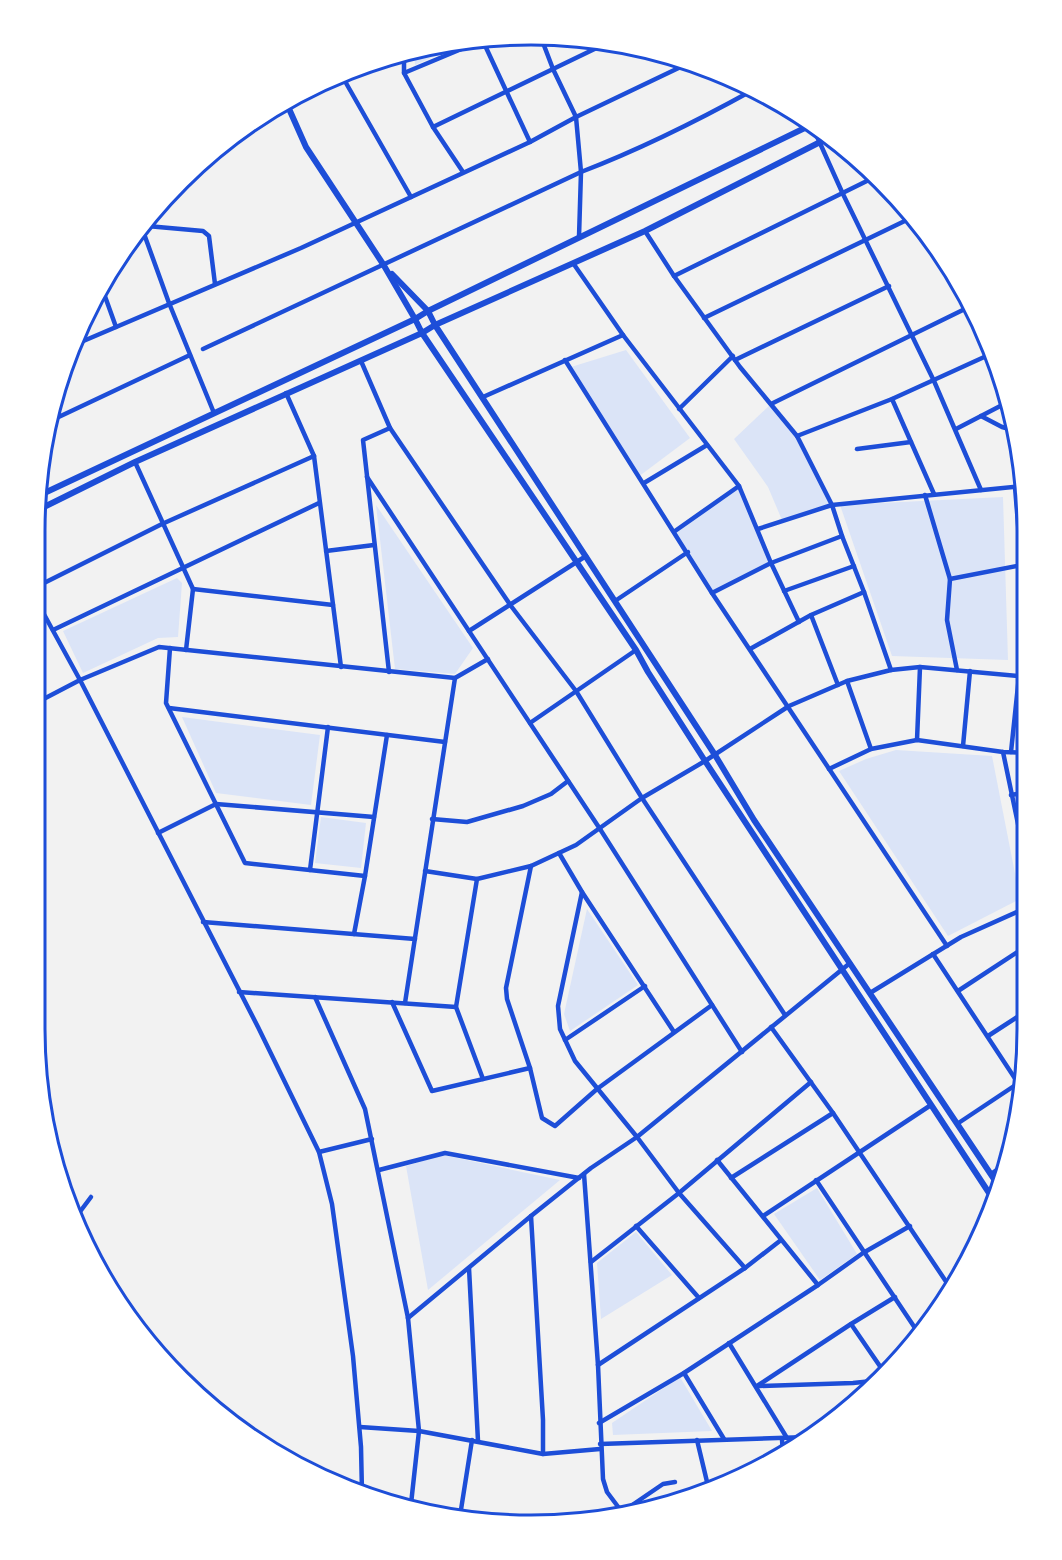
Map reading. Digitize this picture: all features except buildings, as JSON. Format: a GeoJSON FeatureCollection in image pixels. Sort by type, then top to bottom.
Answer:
{"type":"FeatureCollection","features":[{"type":"Feature","properties":{"kind":"main road"},"geometry":{"type":"LineString","coordinates":[[289,109],[306,147],[383,264],[422,333],[636,650],[705,761],[989,1191]]}},
{"type":"Feature","properties":{"kind":"main road"},"geometry":{"type":"LineString","coordinates":[[47,491],[415,319],[802,128]]}},
{"type":"Feature","properties":{"kind":"main road"},"geometry":{"type":"LineString","coordinates":[[46,506],[135,462],[645,231],[822,141]]}},
{"type":"Feature","properties":{"kind":"main road"},"geometry":{"type":"LineString","coordinates":[[383,264],[428,311],[715,755],[754,820],[993,1178]]}},
{"type":"Feature","properties":{"kind":"street"},"geometry":{"type":"LineString","coordinates":[[544,45],[576,117],[580,172],[579,237]]}},
{"type":"Feature","properties":{"kind":"street"},"geometry":{"type":"LineString","coordinates":[[486,47],[530,142]]}},
{"type":"Feature","properties":{"kind":"street"},"geometry":{"type":"LineString","coordinates":[[433,127],[594,49]]}},
{"type":"Feature","properties":{"kind":"street"},"geometry":{"type":"LineString","coordinates":[[404,73],[458,51]]}},
{"type":"Feature","properties":{"kind":"street"},"geometry":{"type":"LineString","coordinates":[[404,62],[404,73],[433,127],[463,172]]}},
{"type":"Feature","properties":{"kind":"street"},"geometry":{"type":"LineString","coordinates":[[84,341],[301,248],[530,142],[576,117],[678,68]]}},
{"type":"Feature","properties":{"kind":"street"},"geometry":{"type":"LineString","coordinates":[[346,82],[411,197]]}},
{"type":"Feature","properties":{"kind":"street"},"geometry":{"type":"LineString","coordinates":[[203,349],[580,172],[630,153],[745,94]]}},
{"type":"Feature","properties":{"kind":"street"},"geometry":{"type":"LineString","coordinates":[[817,138],[934,381],[981,490]]}},
{"type":"Feature","properties":{"kind":"street"},"geometry":{"type":"LineString","coordinates":[[674,276],[867,180]]}},
{"type":"Feature","properties":{"kind":"street"},"geometry":{"type":"LineString","coordinates":[[704,318],[905,221]]}},
{"type":"Feature","properties":{"kind":"street"},"geometry":{"type":"LineString","coordinates":[[152,227],[206,232],[209,236],[215,284]]}},
{"type":"Feature","properties":{"kind":"street"},"geometry":{"type":"LineString","coordinates":[[645,231],[704,318],[797,436],[832,505],[891,670]]}},
{"type":"Feature","properties":{"kind":"street"},"geometry":{"type":"LineString","coordinates":[[145,235],[214,413]]}},
{"type":"Feature","properties":{"kind":"street"},"geometry":{"type":"LineString","coordinates":[[573,263],[623,335],[739,486],[771,563],[799,622]]}},
{"type":"Feature","properties":{"kind":"street"},"geometry":{"type":"LineString","coordinates":[[679,410],[734,358],[889,286]]}},
{"type":"Feature","properties":{"kind":"street"},"geometry":{"type":"LineString","coordinates":[[105,297],[116,327]]}},
{"type":"Feature","properties":{"kind":"street"},"geometry":{"type":"LineString","coordinates":[[771,404],[964,310]]}},
{"type":"Feature","properties":{"kind":"street"},"geometry":{"type":"LineString","coordinates":[[483,397],[623,335]]}},
{"type":"Feature","properties":{"kind":"street"},"geometry":{"type":"LineString","coordinates":[[59,417],[190,355]]}},
{"type":"Feature","properties":{"kind":"street"},"geometry":{"type":"LineString","coordinates":[[797,436],[892,399],[984,356]]}},
{"type":"Feature","properties":{"kind":"street"},"geometry":{"type":"LineString","coordinates":[[564,360],[675,531],[712,593],[946,946]]}},
{"type":"Feature","properties":{"kind":"street"},"geometry":{"type":"LineString","coordinates":[[361,361],[390,428],[511,606],[576,691],[642,798],[785,1015]]}},
{"type":"Feature","properties":{"kind":"street"},"geometry":{"type":"LineString","coordinates":[[286,393],[314,456],[341,667]]}},
{"type":"Feature","properties":{"kind":"street"},"geometry":{"type":"LineString","coordinates":[[892,399],[934,494]]}},
{"type":"Feature","properties":{"kind":"street"},"geometry":{"type":"LineString","coordinates":[[956,429],[1000,406]]}},
{"type":"Feature","properties":{"kind":"street"},"geometry":{"type":"LineString","coordinates":[[980,416],[1006,428]]}},
{"type":"Feature","properties":{"kind":"street"},"geometry":{"type":"LineString","coordinates":[[389,672],[363,440],[390,428]]}},
{"type":"Feature","properties":{"kind":"street"},"geometry":{"type":"LineString","coordinates":[[857,449],[911,442]]}},
{"type":"Feature","properties":{"kind":"street"},"geometry":{"type":"LineString","coordinates":[[644,483],[707,445]]}},
{"type":"Feature","properties":{"kind":"street"},"geometry":{"type":"LineString","coordinates":[[45,582],[162,524],[314,456]]}},
{"type":"Feature","properties":{"kind":"street"},"geometry":{"type":"LineString","coordinates":[[135,462],[193,589],[186,650]]}},
{"type":"Feature","properties":{"kind":"street"},"geometry":{"type":"LineString","coordinates":[[367,477],[600,830],[742,1052]]}},
{"type":"Feature","properties":{"kind":"street"},"geometry":{"type":"LineString","coordinates":[[675,531],[739,486]]}},
{"type":"Feature","properties":{"kind":"street"},"geometry":{"type":"LineString","coordinates":[[758,529],[832,505],[1015,487]]}},
{"type":"Feature","properties":{"kind":"street"},"geometry":{"type":"LineString","coordinates":[[925,495],[950,579],[947,620],[957,670]]}},
{"type":"Feature","properties":{"kind":"street"},"geometry":{"type":"LineString","coordinates":[[53,630],[319,503]]}},
{"type":"Feature","properties":{"kind":"street"},"geometry":{"type":"LineString","coordinates":[[712,593],[771,563],[842,536]]}},
{"type":"Feature","properties":{"kind":"street"},"geometry":{"type":"LineString","coordinates":[[326,551],[374,545]]}},
{"type":"Feature","properties":{"kind":"street"},"geometry":{"type":"LineString","coordinates":[[615,601],[688,552]]}},
{"type":"Feature","properties":{"kind":"street"},"geometry":{"type":"LineString","coordinates":[[469,631],[586,556]]}},
{"type":"Feature","properties":{"kind":"street"},"geometry":{"type":"LineString","coordinates":[[784,591],[854,566]]}},
{"type":"Feature","properties":{"kind":"street"},"geometry":{"type":"LineString","coordinates":[[950,579],[1017,566]]}},
{"type":"Feature","properties":{"kind":"street"},"geometry":{"type":"LineString","coordinates":[[193,589],[333,605]]}},
{"type":"Feature","properties":{"kind":"street"},"geometry":{"type":"LineString","coordinates":[[750,649],[811,615],[864,592]]}},
{"type":"Feature","properties":{"kind":"street"},"geometry":{"type":"LineString","coordinates":[[811,615],[838,685]]}},
{"type":"Feature","properties":{"kind":"street"},"geometry":{"type":"LineString","coordinates":[[45,616],[80,680],[319,1152],[332,1204],[353,1356],[360,1427],[362,1484]]}},
{"type":"Feature","properties":{"kind":"street"},"geometry":{"type":"LineString","coordinates":[[45,698],[80,680],[159,647],[455,678],[488,659]]}},
{"type":"Feature","properties":{"kind":"street"},"geometry":{"type":"LineString","coordinates":[[170,648],[166,703],[245,863],[365,876]]}},
{"type":"Feature","properties":{"kind":"street"},"geometry":{"type":"LineString","coordinates":[[530,723],[636,650]]}},
{"type":"Feature","properties":{"kind":"street"},"geometry":{"type":"LineString","coordinates":[[425,872],[477,879],[531,866],[576,845],[642,798],[715,755],[789,706],[847,681],[891,670],[920,667],[1017,676]]}},
{"type":"Feature","properties":{"kind":"street"},"geometry":{"type":"LineString","coordinates":[[917,741],[920,667]]}},
{"type":"Feature","properties":{"kind":"street"},"geometry":{"type":"LineString","coordinates":[[963,746],[970,671]]}},
{"type":"Feature","properties":{"kind":"street"},"geometry":{"type":"LineString","coordinates":[[405,1003],[455,678]]}},
{"type":"Feature","properties":{"kind":"street"},"geometry":{"type":"LineString","coordinates":[[847,681],[871,749]]}},
{"type":"Feature","properties":{"kind":"street"},"geometry":{"type":"LineString","coordinates":[[1011,752],[1017,695]]}},
{"type":"Feature","properties":{"kind":"street"},"geometry":{"type":"LineString","coordinates":[[169,708],[445,742]]}},
{"type":"Feature","properties":{"kind":"street"},"geometry":{"type":"LineString","coordinates":[[310,870],[328,727]]}},
{"type":"Feature","properties":{"kind":"street"},"geometry":{"type":"LineString","coordinates":[[354,934],[387,735]]}},
{"type":"Feature","properties":{"kind":"street"},"geometry":{"type":"LineString","coordinates":[[829,769],[871,749],[917,741],[1017,752]]}},
{"type":"Feature","properties":{"kind":"street"},"geometry":{"type":"LineString","coordinates":[[1003,752],[1017,816]]}},
{"type":"Feature","properties":{"kind":"street"},"geometry":{"type":"LineString","coordinates":[[432,819],[467,822],[504,812],[551,794],[568,781]]}},
{"type":"Feature","properties":{"kind":"street"},"geometry":{"type":"LineString","coordinates":[[1011,795],[1017,794]]}},
{"type":"Feature","properties":{"kind":"street"},"geometry":{"type":"LineString","coordinates":[[158,833],[216,804],[374,817]]}},
{"type":"Feature","properties":{"kind":"street"},"geometry":{"type":"LineString","coordinates":[[559,853],[674,1032]]}},
{"type":"Feature","properties":{"kind":"street"},"geometry":{"type":"LineString","coordinates":[[531,866],[506,988],[507,999],[530,1068],[542,1118],[555,1126],[597,1089],[712,1005]]}},
{"type":"Feature","properties":{"kind":"street"},"geometry":{"type":"LineString","coordinates":[[477,879],[456,1007],[483,1079]]}},
{"type":"Feature","properties":{"kind":"street"},"geometry":{"type":"LineString","coordinates":[[582,892],[558,1006],[560,1029],[574,1061],[637,1137],[679,1193],[745,1268]]}},
{"type":"Feature","properties":{"kind":"street"},"geometry":{"type":"LineString","coordinates":[[870,993],[961,937],[1017,912]]}},
{"type":"Feature","properties":{"kind":"street"},"geometry":{"type":"LineString","coordinates":[[203,922],[415,939]]}},
{"type":"Feature","properties":{"kind":"street"},"geometry":{"type":"LineString","coordinates":[[958,991],[1017,952]]}},
{"type":"Feature","properties":{"kind":"street"},"geometry":{"type":"LineString","coordinates":[[933,954],[1015,1074]]}},
{"type":"Feature","properties":{"kind":"street"},"geometry":{"type":"LineString","coordinates":[[408,1318],[531,1216],[584,1174],[637,1137],[850,963]]}},
{"type":"Feature","properties":{"kind":"street"},"geometry":{"type":"LineString","coordinates":[[565,1040],[645,986]]}},
{"type":"Feature","properties":{"kind":"street"},"geometry":{"type":"LineString","coordinates":[[239,992],[456,1007]]}},
{"type":"Feature","properties":{"kind":"street"},"geometry":{"type":"LineString","coordinates":[[315,997],[365,1109],[408,1318],[419,1431],[411,1500]]}},
{"type":"Feature","properties":{"kind":"street"},"geometry":{"type":"LineString","coordinates":[[392,1002],[432,1091],[530,1068]]}},
{"type":"Feature","properties":{"kind":"street"},"geometry":{"type":"LineString","coordinates":[[988,1036],[1017,1017]]}},
{"type":"Feature","properties":{"kind":"street"},"geometry":{"type":"LineString","coordinates":[[771,1027],[833,1113],[946,1281]]}},
{"type":"Feature","properties":{"kind":"street"},"geometry":{"type":"LineString","coordinates":[[591,1262],[679,1193],[811,1082]]}},
{"type":"Feature","properties":{"kind":"street"},"geometry":{"type":"LineString","coordinates":[[957,1124],[1014,1085]]}},
{"type":"Feature","properties":{"kind":"street"},"geometry":{"type":"LineString","coordinates":[[763,1216],[931,1105]]}},
{"type":"Feature","properties":{"kind":"street"},"geometry":{"type":"LineString","coordinates":[[731,1178],[833,1113]]}},
{"type":"Feature","properties":{"kind":"street"},"geometry":{"type":"LineString","coordinates":[[319,1152],[372,1139]]}},
{"type":"Feature","properties":{"kind":"street"},"geometry":{"type":"LineString","coordinates":[[379,1170],[445,1153],[579,1178]]}},
{"type":"Feature","properties":{"kind":"street"},"geometry":{"type":"LineString","coordinates":[[717,1160],[818,1285]]}},
{"type":"Feature","properties":{"kind":"street"},"geometry":{"type":"LineString","coordinates":[[990,1174],[995,1170]]}},
{"type":"Feature","properties":{"kind":"street"},"geometry":{"type":"LineString","coordinates":[[584,1174],[598,1365],[603,1479],[607,1492],[618,1507]]}},
{"type":"Feature","properties":{"kind":"street"},"geometry":{"type":"LineString","coordinates":[[816,1180],[863,1253],[915,1327]]}},
{"type":"Feature","properties":{"kind":"street"},"geometry":{"type":"LineString","coordinates":[[81,1211],[91,1197]]}},
{"type":"Feature","properties":{"kind":"street"},"geometry":{"type":"LineString","coordinates":[[531,1216],[543,1454]]}},
{"type":"Feature","properties":{"kind":"street"},"geometry":{"type":"LineString","coordinates":[[636,1226],[699,1298]]}},
{"type":"Feature","properties":{"kind":"street"},"geometry":{"type":"LineString","coordinates":[[599,1423],[684,1373],[863,1253],[910,1226]]}},
{"type":"Feature","properties":{"kind":"street"},"geometry":{"type":"LineString","coordinates":[[598,1365],[745,1268],[781,1240]]}},
{"type":"Feature","properties":{"kind":"street"},"geometry":{"type":"LineString","coordinates":[[470,1268],[478,1441]]}},
{"type":"Feature","properties":{"kind":"street"},"geometry":{"type":"LineString","coordinates":[[758,1386],[895,1297]]}},
{"type":"Feature","properties":{"kind":"street"},"geometry":{"type":"LineString","coordinates":[[851,1324],[880,1367]]}},
{"type":"Feature","properties":{"kind":"street"},"geometry":{"type":"LineString","coordinates":[[729,1343],[758,1386],[785,1438],[784,1443]]}},
{"type":"Feature","properties":{"kind":"street"},"geometry":{"type":"LineString","coordinates":[[684,1373],[724,1439]]}},
{"type":"Feature","properties":{"kind":"street"},"geometry":{"type":"LineString","coordinates":[[758,1386],[865,1382]]}},
{"type":"Feature","properties":{"kind":"street"},"geometry":{"type":"LineString","coordinates":[[360,1427],[419,1431],[543,1454],[600,1447],[697,1440],[794,1438]]}},
{"type":"Feature","properties":{"kind":"street"},"geometry":{"type":"LineString","coordinates":[[461,1510],[472,1440]]}},
{"type":"Feature","properties":{"kind":"street"},"geometry":{"type":"LineString","coordinates":[[697,1440],[707,1482]]}},
{"type":"Feature","properties":{"kind":"street"},"geometry":{"type":"LineString","coordinates":[[638,1503],[663,1484],[675,1482]]}},
{"type":"Feature","properties":{"kind":"shaded area"},"geometry":{"type":"Polygon","coordinates":[[[442,53],[415,65],[415,60],[442,53]]]}},
{"type":"Feature","properties":{"kind":"shaded area"},"geometry":{"type":"Polygon","coordinates":[[[626,350],[690,438],[638,477],[571,367],[626,350]]]}},
{"type":"Feature","properties":{"kind":"shaded area"},"geometry":{"type":"Polygon","coordinates":[[[771,404],[797,436],[832,505],[782,520],[768,487],[734,439],[771,404]]]}},
{"type":"Feature","properties":{"kind":"shaded area"},"geometry":{"type":"Polygon","coordinates":[[[739,486],[771,563],[712,593],[675,531],[739,486]]]}},
{"type":"Feature","properties":{"kind":"shaded area"},"geometry":{"type":"Polygon","coordinates":[[[1003,497],[1008,660],[892,656],[840,505],[1003,497]]]}},
{"type":"Feature","properties":{"kind":"shaded area"},"geometry":{"type":"Polygon","coordinates":[[[376,505],[473,648],[455,674],[395,669],[376,505]]]}},
{"type":"Feature","properties":{"kind":"shaded area"},"geometry":{"type":"Polygon","coordinates":[[[177,578],[182,583],[178,637],[158,638],[83,673],[63,631],[177,578]]]}},
{"type":"Feature","properties":{"kind":"shaded area"},"geometry":{"type":"Polygon","coordinates":[[[182,717],[320,735],[311,805],[216,793],[182,717]]]}},
{"type":"Feature","properties":{"kind":"shaded area"},"geometry":{"type":"Polygon","coordinates":[[[896,750],[992,756],[1017,884],[1017,901],[948,936],[839,771],[866,759],[896,750]]]}},
{"type":"Feature","properties":{"kind":"shaded area"},"geometry":{"type":"Polygon","coordinates":[[[321,817],[366,823],[361,868],[315,863],[321,817]]]}},
{"type":"Feature","properties":{"kind":"shaded area"},"geometry":{"type":"Polygon","coordinates":[[[587,909],[638,985],[570,1031],[564,1014],[587,909]]]}},
{"type":"Feature","properties":{"kind":"shaded area"},"geometry":{"type":"Polygon","coordinates":[[[443,1155],[560,1180],[428,1290],[406,1166],[443,1155]]]}},
{"type":"Feature","properties":{"kind":"shaded area"},"geometry":{"type":"Polygon","coordinates":[[[817,1188],[857,1254],[820,1280],[774,1214],[817,1188]]]}},
{"type":"Feature","properties":{"kind":"shaded area"},"geometry":{"type":"Polygon","coordinates":[[[636,1232],[672,1275],[601,1319],[597,1263],[636,1232]]]}},
{"type":"Feature","properties":{"kind":"shaded area"},"geometry":{"type":"Polygon","coordinates":[[[680,1377],[712,1431],[613,1435],[612,1423],[680,1377]]]}}]}
